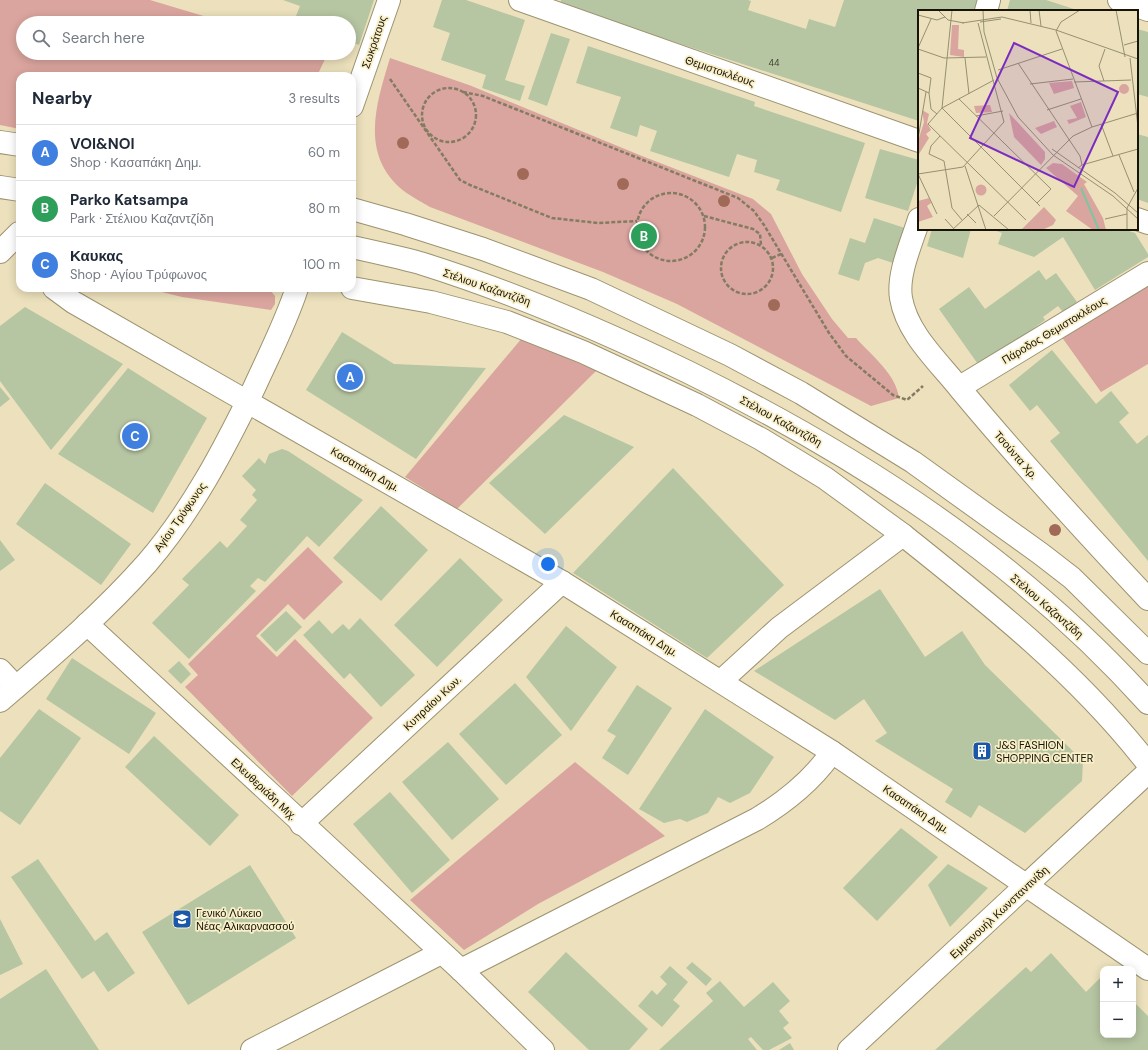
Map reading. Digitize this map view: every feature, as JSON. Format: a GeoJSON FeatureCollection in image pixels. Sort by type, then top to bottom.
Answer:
{"type":"FeatureCollection","features":[{"type":"Feature","properties":{"kind":"street","name":"Σωκράτους"},"geometry":{"type":"LineString","coordinates":[[356,94],[389,0]]}},
{"type":"Feature","properties":{"kind":"street","name":"Θεμιστοκλέους"},"geometry":{"type":"LineString","coordinates":[[520,0],[918,141]]}},
{"type":"Feature","properties":{"kind":"street"},"geometry":{"type":"LineString","coordinates":[[986,10],[989,0]]}},
{"type":"Feature","properties":{"kind":"street"},"geometry":{"type":"LineString","coordinates":[[1119,0],[1148,10]]}},
{"type":"Feature","properties":{"kind":"street"},"geometry":{"type":"LineString","coordinates":[[0,142],[16,144]]}},
{"type":"Feature","properties":{"kind":"street"},"geometry":{"type":"LineString","coordinates":[[0,187],[16,189]]}},
{"type":"Feature","properties":{"kind":"street"},"geometry":{"type":"LineString","coordinates":[[356,210],[483,249],[591,289],[711,345],[801,393],[913,462],[1029,544],[1072,578],[1148,653]]}},
{"type":"Feature","properties":{"kind":"street"},"geometry":{"type":"LineString","coordinates":[[1138,219],[1148,223]]}},
{"type":"Feature","properties":{"kind":"street","name":"Τσούντα Χρ."},"geometry":{"type":"LineString","coordinates":[[918,222],[900,278],[901,299],[911,327],[943,369],[1076,522],[1148,599]]}},
{"type":"Feature","properties":{"kind":"street"},"geometry":{"type":"LineString","coordinates":[[0,252],[16,232]]}},
{"type":"Feature","properties":{"kind":"street","name":"Στέλιου Καζαντζίδη"},"geometry":{"type":"LineString","coordinates":[[356,248],[417,262],[525,299],[592,327],[730,393],[838,454],[906,495],[980,548],[1080,633],[1114,666],[1148,704]]}},
{"type":"Feature","properties":{"kind":"street","name":"Πάροδος Θεμιστοκλέους"},"geometry":{"type":"LineString","coordinates":[[960,387],[1148,273]]}},
{"type":"Feature","properties":{"kind":"street"},"geometry":{"type":"LineString","coordinates":[[356,289],[431,302],[507,322],[554,340],[697,405],[761,439],[825,478],[903,535],[1039,646],[1120,729],[1148,764]]}},
{"type":"Feature","properties":{"kind":"street","name":"Κασαπάκη Δημ."},"geometry":{"type":"LineString","coordinates":[[59,292],[73,302],[562,582],[832,752],[1148,969]]}},
{"type":"Feature","properties":{"kind":"street","name":"Αγίου Τρύφωνος"},"geometry":{"type":"LineString","coordinates":[[0,701],[87,624],[148,562],[168,536],[206,480],[247,401],[295,292]]}},
{"type":"Feature","properties":{"kind":"street"},"geometry":{"type":"LineString","coordinates":[[825,478],[838,454]]}},
{"type":"Feature","properties":{"kind":"street"},"geometry":{"type":"LineString","coordinates":[[721,681],[779,628],[903,535]]}},
{"type":"Feature","properties":{"kind":"street","name":"Κυπραίου Κων."},"geometry":{"type":"LineString","coordinates":[[302,824],[562,582]]}},
{"type":"Feature","properties":{"kind":"street","name":"Ελευθεριάδη Μιχ."},"geometry":{"type":"LineString","coordinates":[[87,624],[461,970],[543,1050]]}},
{"type":"Feature","properties":{"kind":"street"},"geometry":{"type":"LineString","coordinates":[[0,670],[16,686]]}},
{"type":"Feature","properties":{"kind":"street"},"geometry":{"type":"LineString","coordinates":[[461,970],[757,819],[794,794],[819,772],[832,752]]}},
{"type":"Feature","properties":{"kind":"street","name":"Εμμανουήλ Κωνσταντινίδη"},"geometry":{"type":"LineString","coordinates":[[849,1050],[1148,772]]}},
{"type":"Feature","properties":{"kind":"street"},"geometry":{"type":"LineString","coordinates":[[252,1050],[442,953]]}},
{"type":"Feature","properties":{"kind":"path"},"geometry":{"type":"LineString","coordinates":[[371,50],[460,180],[489,194],[535,212],[565,221],[598,223],[637,221]]}},
{"type":"Feature","properties":{"kind":"path"},"geometry":{"type":"LineString","coordinates":[[446,88],[455,88],[463,92],[471,98],[477,114],[475,123],[466,137],[458,141],[445,142],[433,137],[427,131],[423,122],[422,113],[424,104],[429,96],[436,91],[446,88]]}},
{"type":"Feature","properties":{"kind":"path"},"geometry":{"type":"LineString","coordinates":[[463,92],[483,96],[734,195],[754,211],[829,333],[846,356],[893,395],[907,400],[943,369]]}},
{"type":"Feature","properties":{"kind":"path"},"geometry":{"type":"LineString","coordinates":[[663,194],[683,195],[699,207],[704,216],[704,236],[700,246],[684,259],[674,261],[663,260],[654,257],[640,242],[637,232],[637,221],[646,204],[654,197],[663,194]]}},
{"type":"Feature","properties":{"kind":"path"},"geometry":{"type":"LineString","coordinates":[[704,216],[753,229],[760,234],[761,245]]}},
{"type":"Feature","properties":{"kind":"path"},"geometry":{"type":"LineString","coordinates":[[741,242],[753,242],[761,245],[772,258],[774,266],[773,276],[769,283],[755,294],[746,295],[737,293],[729,288],[724,281],[721,273],[721,264],[724,255],[729,248],[741,242]]}},
{"type":"Feature","properties":{"kind":"path"},"geometry":{"type":"LineString","coordinates":[[772,258],[781,254]]}},
{"type":"Feature","properties":{"kind":"shaded area"},"geometry":{"type":"Polygon","coordinates":[[[0,0],[150,0],[204,16],[16,16],[16,60],[325,60],[319,72],[16,72],[16,128],[0,125],[0,0]]]}},
{"type":"Feature","properties":{"kind":"shaded area"},"geometry":{"type":"Polygon","coordinates":[[[390,58],[469,85],[642,156],[753,199],[771,214],[802,274],[832,319],[848,338],[856,338],[888,373],[897,389],[899,398],[871,406],[677,304],[603,272],[430,207],[410,195],[399,187],[387,173],[379,158],[376,142],[375,125],[377,108],[380,91],[390,58]]]}},
{"type":"Feature","properties":{"kind":"shaded area"},"geometry":{"type":"Polygon","coordinates":[[[1148,283],[1148,364],[1101,392],[1061,336],[1148,283]]]}},
{"type":"Feature","properties":{"kind":"shaded area"},"geometry":{"type":"Polygon","coordinates":[[[161,292],[272,292],[275,296],[275,304],[271,310],[182,297],[161,292]]]}},
{"type":"Feature","properties":{"kind":"shaded area"},"geometry":{"type":"Polygon","coordinates":[[[522,338],[596,371],[457,509],[405,477],[522,338]]]}},
{"type":"Feature","properties":{"kind":"shaded area"},"geometry":{"type":"Polygon","coordinates":[[[308,547],[343,582],[304,620],[288,604],[256,636],[277,657],[295,639],[373,718],[292,796],[185,687],[198,675],[188,664],[308,547]]]}},
{"type":"Feature","properties":{"kind":"shaded area"},"geometry":{"type":"Polygon","coordinates":[[[575,762],[665,836],[538,904],[464,950],[410,900],[575,762]]]}},
{"type":"Feature","properties":{"kind":"building"},"geometry":{"type":"Polygon","coordinates":[[[283,0],[374,0],[359,45],[356,44],[356,16],[296,16],[300,6],[283,0]]]}},
{"type":"Feature","properties":{"kind":"building"},"geometry":{"type":"Polygon","coordinates":[[[442,0],[466,0],[525,20],[505,80],[525,86],[520,101],[482,88],[486,75],[441,60],[450,33],[433,27],[442,0]]]}},
{"type":"Feature","properties":{"kind":"building"},"geometry":{"type":"Polygon","coordinates":[[[561,0],[748,0],[751,1],[748,10],[806,29],[809,19],[835,27],[844,0],[979,0],[975,10],[918,10],[918,121],[560,5],[561,0]]]}},
{"type":"Feature","properties":{"kind":"building"},"geometry":{"type":"Polygon","coordinates":[[[1010,0],[1046,0],[1077,10],[1007,10],[1010,0]]]}},
{"type":"Feature","properties":{"kind":"building"},"geometry":{"type":"Polygon","coordinates":[[[1138,29],[1148,32],[1148,97],[1138,94],[1138,29]]]}},
{"type":"Feature","properties":{"kind":"building"},"geometry":{"type":"Polygon","coordinates":[[[551,33],[570,39],[547,106],[528,99],[551,33]]]}},
{"type":"Feature","properties":{"kind":"building"},"geometry":{"type":"Polygon","coordinates":[[[588,46],[755,102],[754,106],[865,143],[841,212],[776,190],[780,180],[754,172],[757,160],[737,154],[729,177],[650,151],[657,131],[640,125],[637,137],[610,128],[621,97],[576,83],[588,46]]]}},
{"type":"Feature","properties":{"kind":"building"},"geometry":{"type":"Polygon","coordinates":[[[1138,134],[1148,137],[1148,203],[1138,199],[1138,134]]]}},
{"type":"Feature","properties":{"kind":"building"},"geometry":{"type":"Polygon","coordinates":[[[880,149],[918,160],[918,180],[908,211],[865,198],[880,149]]]}},
{"type":"Feature","properties":{"kind":"building"},"geometry":{"type":"Polygon","coordinates":[[[874,218],[908,229],[896,264],[878,258],[865,263],[859,281],[838,274],[850,238],[865,243],[874,218]]]}},
{"type":"Feature","properties":{"kind":"building"},"geometry":{"type":"Polygon","coordinates":[[[932,230],[971,230],[963,258],[927,246],[932,230]]]}},
{"type":"Feature","properties":{"kind":"building"},"geometry":{"type":"Polygon","coordinates":[[[994,230],[1126,230],[1135,233],[1148,254],[1148,257],[1095,290],[1063,237],[1034,257],[998,244],[1002,233],[994,230]]]}},
{"type":"Feature","properties":{"kind":"building"},"geometry":{"type":"Polygon","coordinates":[[[1039,270],[1046,280],[1056,273],[1077,302],[1063,312],[1058,306],[1043,317],[1045,320],[980,367],[939,309],[969,287],[985,309],[1039,270]]]}},
{"type":"Feature","properties":{"kind":"building"},"geometry":{"type":"Polygon","coordinates":[[[25,307],[123,364],[51,450],[0,381],[0,326],[25,307]]]}},
{"type":"Feature","properties":{"kind":"building"},"geometry":{"type":"Polygon","coordinates":[[[342,332],[394,364],[486,368],[416,459],[306,390],[342,332]]]}},
{"type":"Feature","properties":{"kind":"building"},"geometry":{"type":"Polygon","coordinates":[[[1052,350],[1096,404],[1111,391],[1129,413],[1119,422],[1137,444],[1148,435],[1148,561],[1050,441],[1060,433],[1037,405],[1030,411],[1009,385],[1052,350]]]}},
{"type":"Feature","properties":{"kind":"building"},"geometry":{"type":"Polygon","coordinates":[[[128,368],[207,418],[153,513],[58,454],[128,368]]]}},
{"type":"Feature","properties":{"kind":"building"},"geometry":{"type":"Polygon","coordinates":[[[0,387],[10,399],[0,407],[0,387]]]}},
{"type":"Feature","properties":{"kind":"building"},"geometry":{"type":"Polygon","coordinates":[[[564,415],[634,447],[545,534],[489,483],[564,415]]]}},
{"type":"Feature","properties":{"kind":"building"},"geometry":{"type":"Polygon","coordinates":[[[282,449],[288,451],[363,500],[319,547],[307,536],[265,582],[258,578],[250,586],[256,591],[189,659],[152,623],[189,585],[182,579],[220,541],[227,548],[247,526],[240,520],[257,500],[252,495],[256,490],[242,476],[259,458],[265,464],[269,454],[282,449]]]}},
{"type":"Feature","properties":{"kind":"building"},"geometry":{"type":"Polygon","coordinates":[[[673,468],[784,585],[707,658],[573,573],[673,468]]]}},
{"type":"Feature","properties":{"kind":"building"},"geometry":{"type":"Polygon","coordinates":[[[45,483],[131,544],[101,585],[16,524],[45,483]]]}},
{"type":"Feature","properties":{"kind":"building"},"geometry":{"type":"Polygon","coordinates":[[[381,506],[428,550],[381,601],[333,558],[381,506]]]}},
{"type":"Feature","properties":{"kind":"building"},"geometry":{"type":"Polygon","coordinates":[[[0,540],[15,560],[0,571],[0,540]]]}},
{"type":"Feature","properties":{"kind":"building"},"geometry":{"type":"Polygon","coordinates":[[[460,558],[503,600],[437,667],[394,625],[460,558]]]}},
{"type":"Feature","properties":{"kind":"building"},"geometry":{"type":"Polygon","coordinates":[[[880,589],[925,657],[962,631],[985,665],[1083,761],[1082,781],[1025,833],[979,805],[971,818],[945,802],[953,789],[875,741],[887,733],[864,699],[835,720],[754,671],[880,589]]]}},
{"type":"Feature","properties":{"kind":"building"},"geometry":{"type":"Polygon","coordinates":[[[286,611],[302,627],[276,652],[260,635],[286,611]]]}},
{"type":"Feature","properties":{"kind":"building"},"geometry":{"type":"Polygon","coordinates":[[[360,618],[415,675],[381,707],[350,673],[344,679],[303,635],[319,620],[332,634],[343,624],[349,630],[360,618]]]}},
{"type":"Feature","properties":{"kind":"building"},"geometry":{"type":"Polygon","coordinates":[[[566,626],[617,667],[571,731],[526,677],[566,626]]]}},
{"type":"Feature","properties":{"kind":"building"},"geometry":{"type":"Polygon","coordinates":[[[72,658],[156,713],[129,754],[46,699],[72,658]]]}},
{"type":"Feature","properties":{"kind":"building"},"geometry":{"type":"Polygon","coordinates":[[[179,661],[191,674],[181,684],[168,671],[179,661]]]}},
{"type":"Feature","properties":{"kind":"building"},"geometry":{"type":"Polygon","coordinates":[[[515,683],[562,735],[506,785],[459,734],[515,683]]]}},
{"type":"Feature","properties":{"kind":"building"},"geometry":{"type":"Polygon","coordinates":[[[637,685],[672,708],[628,775],[602,758],[616,736],[607,731],[637,685]]]}},
{"type":"Feature","properties":{"kind":"building"},"geometry":{"type":"Polygon","coordinates":[[[39,709],[81,738],[20,825],[0,811],[0,758],[39,709]]]}},
{"type":"Feature","properties":{"kind":"building"},"geometry":{"type":"Polygon","coordinates":[[[705,709],[774,757],[750,793],[730,803],[718,797],[708,813],[687,822],[680,819],[664,823],[639,809],[705,709]]]}},
{"type":"Feature","properties":{"kind":"building"},"geometry":{"type":"Polygon","coordinates":[[[154,736],[239,815],[210,846],[125,767],[154,736]]]}},
{"type":"Feature","properties":{"kind":"building"},"geometry":{"type":"Polygon","coordinates":[[[448,742],[499,799],[452,840],[402,782],[448,742]]]}},
{"type":"Feature","properties":{"kind":"building"},"geometry":{"type":"Polygon","coordinates":[[[390,792],[450,860],[412,893],[353,824],[390,792]]]}},
{"type":"Feature","properties":{"kind":"building"},"geometry":{"type":"Polygon","coordinates":[[[901,828],[938,857],[877,921],[843,888],[901,828]]]}},
{"type":"Feature","properties":{"kind":"building"},"geometry":{"type":"Polygon","coordinates":[[[38,859],[95,941],[107,932],[135,973],[108,992],[94,971],[82,979],[11,877],[38,859]]]}},
{"type":"Feature","properties":{"kind":"building"},"geometry":{"type":"Polygon","coordinates":[[[948,864],[988,888],[950,927],[928,885],[948,864]]]}},
{"type":"Feature","properties":{"kind":"building"},"geometry":{"type":"Polygon","coordinates":[[[250,865],[296,938],[188,1005],[142,932],[250,865]]]}},
{"type":"Feature","properties":{"kind":"building"},"geometry":{"type":"Polygon","coordinates":[[[0,919],[23,964],[0,975],[0,919]]]}},
{"type":"Feature","properties":{"kind":"building"},"geometry":{"type":"Polygon","coordinates":[[[566,952],[648,1029],[629,1050],[589,1050],[528,992],[566,952]]]}},
{"type":"Feature","properties":{"kind":"building"},"geometry":{"type":"Polygon","coordinates":[[[1051,953],[1086,992],[1100,978],[1100,1038],[1136,1038],[1136,1004],[1148,1016],[1148,1050],[935,1050],[1026,967],[1031,972],[1051,953]]]}},
{"type":"Feature","properties":{"kind":"building"},"geometry":{"type":"Polygon","coordinates":[[[692,962],[712,979],[706,986],[686,968],[692,962]]]}},
{"type":"Feature","properties":{"kind":"building"},"geometry":{"type":"Polygon","coordinates":[[[670,966],[688,982],[673,1000],[680,1006],[662,1027],[638,1006],[652,990],[657,995],[667,984],[660,977],[670,966]]]}},
{"type":"Feature","properties":{"kind":"building"},"geometry":{"type":"Polygon","coordinates":[[[46,969],[99,1050],[0,1050],[0,999],[46,969]]]}},
{"type":"Feature","properties":{"kind":"building"},"geometry":{"type":"Polygon","coordinates":[[[720,981],[744,1007],[773,982],[790,1001],[779,1011],[789,1023],[783,1028],[792,1038],[769,1050],[763,1050],[751,1037],[748,1039],[757,1050],[659,1050],[713,1001],[706,993],[720,981]]]}},
{"type":"Feature","properties":{"kind":"building"},"geometry":{"type":"Polygon","coordinates":[[[790,1043],[794,1050],[779,1050],[790,1043]]]}},
{"type":"Feature","properties":{"kind":"place","name":"Parko Katsampa"},"geometry":{"type":"Point","coordinates":[644,236]}},
{"type":"Feature","properties":{"kind":"place","name":"VOI&NOI"},"geometry":{"type":"Point","coordinates":[350,377]}},
{"type":"Feature","properties":{"kind":"place","name":"Καυκας"},"geometry":{"type":"Point","coordinates":[135,436]}},
{"type":"Feature","properties":{"kind":"place","name":"J&S FASHION SHOPPING CENTER"},"geometry":{"type":"Point","coordinates":[982,751]}},
{"type":"Feature","properties":{"kind":"place","name":"Γενικό Λύκειο Νέας Αλικαρνασσού"},"geometry":{"type":"Point","coordinates":[182,919]}}]}
